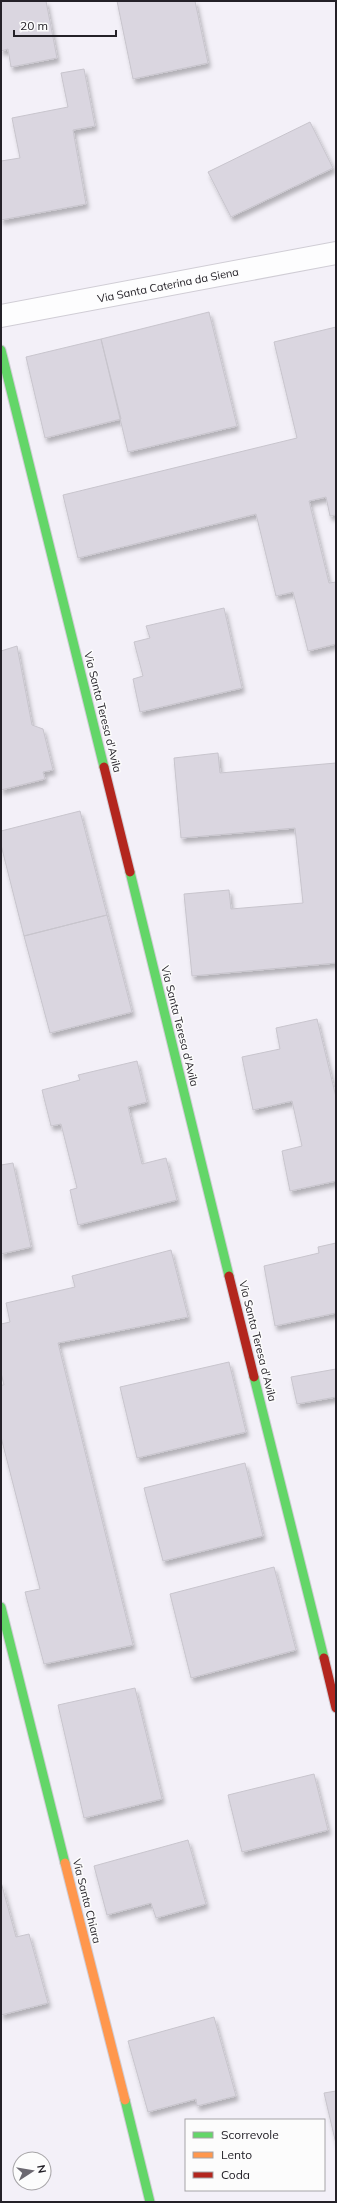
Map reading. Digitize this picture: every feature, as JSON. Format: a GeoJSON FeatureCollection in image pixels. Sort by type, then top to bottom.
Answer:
{"type":"FeatureCollection","features":[{"type":"Feature","properties":{"kind":"street","name":"Via Santa Caterina da Siena"},"geometry":{"type":"LineString","coordinates":[[1,316],[336,253]]}},
{"type":"Feature","properties":{"kind":"street","name":"Via Santa Teresa d'Avila"},"geometry":{"type":"LineString","coordinates":[[1,350],[336,1708]]}},
{"type":"Feature","properties":{"kind":"street","name":"Via Santa Chiara"},"geometry":{"type":"LineString","coordinates":[[1,1607],[150,2202]]}},
{"type":"Feature","properties":{"kind":"building"},"geometry":{"type":"Polygon","coordinates":[[[1,1],[46,1],[57,58],[11,67],[8,49],[1,51],[1,1]]]}},
{"type":"Feature","properties":{"kind":"building"},"geometry":{"type":"Polygon","coordinates":[[[117,1],[195,1],[208,63],[133,79],[117,1]]]}},
{"type":"Feature","properties":{"kind":"building"},"geometry":{"type":"Polygon","coordinates":[[[84,69],[95,126],[73,130],[86,204],[1,220],[1,161],[20,158],[12,118],[68,107],[61,73],[84,69]]]}},
{"type":"Feature","properties":{"kind":"building"},"geometry":{"type":"Polygon","coordinates":[[[310,122],[333,168],[231,217],[208,172],[310,122]]]}},
{"type":"Feature","properties":{"kind":"building"},"geometry":{"type":"Polygon","coordinates":[[[209,312],[237,426],[128,452],[101,339],[209,312]]]}},
{"type":"Feature","properties":{"kind":"building"},"geometry":{"type":"Polygon","coordinates":[[[336,327],[336,515],[330,516],[326,497],[309,501],[329,583],[336,582],[336,644],[308,651],[293,592],[276,596],[256,514],[78,558],[63,495],[297,438],[274,342],[336,327]]]}},
{"type":"Feature","properties":{"kind":"building"},"geometry":{"type":"Polygon","coordinates":[[[101,339],[121,419],[45,438],[26,357],[101,339]]]}},
{"type":"Feature","properties":{"kind":"building"},"geometry":{"type":"Polygon","coordinates":[[[224,608],[242,688],[140,712],[133,679],[143,676],[134,642],[150,638],[146,626],[224,608]]]}},
{"type":"Feature","properties":{"kind":"building"},"geometry":{"type":"Polygon","coordinates":[[[17,646],[32,725],[43,729],[53,770],[43,772],[45,779],[1,790],[1,651],[17,646]]]}},
{"type":"Feature","properties":{"kind":"building"},"geometry":{"type":"Polygon","coordinates":[[[218,753],[220,773],[336,763],[336,963],[192,976],[184,894],[229,890],[231,909],[303,903],[295,828],[181,838],[174,758],[218,753]]]}},
{"type":"Feature","properties":{"kind":"building"},"geometry":{"type":"Polygon","coordinates":[[[80,811],[107,915],[24,936],[1,845],[1,831],[80,811]]]}},
{"type":"Feature","properties":{"kind":"building"},"geometry":{"type":"Polygon","coordinates":[[[107,915],[132,1012],[50,1033],[24,936],[107,915]]]}},
{"type":"Feature","properties":{"kind":"building"},"geometry":{"type":"Polygon","coordinates":[[[317,1019],[336,1097],[336,1181],[290,1191],[282,1151],[302,1146],[292,1101],[253,1110],[242,1057],[280,1049],[276,1028],[317,1019]]]}},
{"type":"Feature","properties":{"kind":"building"},"geometry":{"type":"Polygon","coordinates":[[[137,1061],[147,1102],[128,1107],[142,1164],[166,1158],[177,1200],[78,1225],[70,1190],[77,1188],[61,1124],[51,1126],[42,1090],[80,1080],[78,1075],[137,1061]]]}},
{"type":"Feature","properties":{"kind":"building"},"geometry":{"type":"Polygon","coordinates":[[[13,1163],[31,1247],[1,1254],[1,1165],[13,1163]]]}},
{"type":"Feature","properties":{"kind":"building"},"geometry":{"type":"Polygon","coordinates":[[[336,1243],[336,1313],[275,1326],[264,1266],[319,1253],[318,1247],[336,1243]]]}},
{"type":"Feature","properties":{"kind":"building"},"geometry":{"type":"Polygon","coordinates":[[[171,1250],[188,1317],[58,1343],[133,1645],[44,1664],[25,1592],[40,1589],[1,1437],[1,1385],[4,1385],[1,1373],[1,1324],[10,1322],[6,1303],[75,1287],[72,1276],[171,1250]]]}},
{"type":"Feature","properties":{"kind":"building"},"geometry":{"type":"Polygon","coordinates":[[[229,1362],[246,1432],[137,1458],[120,1387],[229,1362]]]}},
{"type":"Feature","properties":{"kind":"building"},"geometry":{"type":"Polygon","coordinates":[[[336,1369],[336,1397],[297,1404],[291,1377],[336,1369]]]}},
{"type":"Feature","properties":{"kind":"building"},"geometry":{"type":"Polygon","coordinates":[[[245,1463],[263,1536],[163,1561],[144,1488],[245,1463]]]}},
{"type":"Feature","properties":{"kind":"building"},"geometry":{"type":"Polygon","coordinates":[[[274,1567],[296,1650],[191,1678],[170,1594],[274,1567]]]}},
{"type":"Feature","properties":{"kind":"building"},"geometry":{"type":"Polygon","coordinates":[[[135,1688],[162,1799],[84,1818],[58,1705],[135,1688]]]}},
{"type":"Feature","properties":{"kind":"building"},"geometry":{"type":"Polygon","coordinates":[[[314,1774],[328,1830],[242,1852],[228,1795],[314,1774]]]}},
{"type":"Feature","properties":{"kind":"building"},"geometry":{"type":"Polygon","coordinates":[[[188,1840],[206,1904],[156,1918],[151,1903],[107,1915],[94,1866],[188,1840]]]}},
{"type":"Feature","properties":{"kind":"building"},"geometry":{"type":"Polygon","coordinates":[[[1,1882],[16,1937],[29,1934],[48,2003],[1,2015],[1,1882]]]}},
{"type":"Feature","properties":{"kind":"building"},"geometry":{"type":"Polygon","coordinates":[[[214,2017],[236,2096],[197,2106],[196,2099],[148,2112],[128,2041],[214,2017]]]}},
{"type":"Feature","properties":{"kind":"building"},"geometry":{"type":"Polygon","coordinates":[[[336,2091],[336,2144],[324,2093],[336,2091]]]}},
{"type":"Feature","properties":{"kind":"traffic: fast"},"geometry":{"type":"LineString","coordinates":[[1,350],[104,767]]}},
{"type":"Feature","properties":{"kind":"traffic: fast"},"geometry":{"type":"LineString","coordinates":[[130,872],[229,1276]]}},
{"type":"Feature","properties":{"kind":"traffic: fast"},"geometry":{"type":"LineString","coordinates":[[254,1377],[324,1658]]}},
{"type":"Feature","properties":{"kind":"traffic: fast"},"geometry":{"type":"LineString","coordinates":[[1,1607],[65,1863]]}},
{"type":"Feature","properties":{"kind":"traffic: fast"},"geometry":{"type":"LineString","coordinates":[[125,2100],[150,2202]]}},
{"type":"Feature","properties":{"kind":"traffic: slow"},"geometry":{"type":"LineString","coordinates":[[65,1863],[125,2100]]}},
{"type":"Feature","properties":{"kind":"traffic: jam"},"geometry":{"type":"LineString","coordinates":[[104,767],[130,872]]}},
{"type":"Feature","properties":{"kind":"traffic: jam"},"geometry":{"type":"LineString","coordinates":[[229,1276],[254,1377]]}},
{"type":"Feature","properties":{"kind":"traffic: jam"},"geometry":{"type":"LineString","coordinates":[[324,1658],[336,1708]]}}]}
